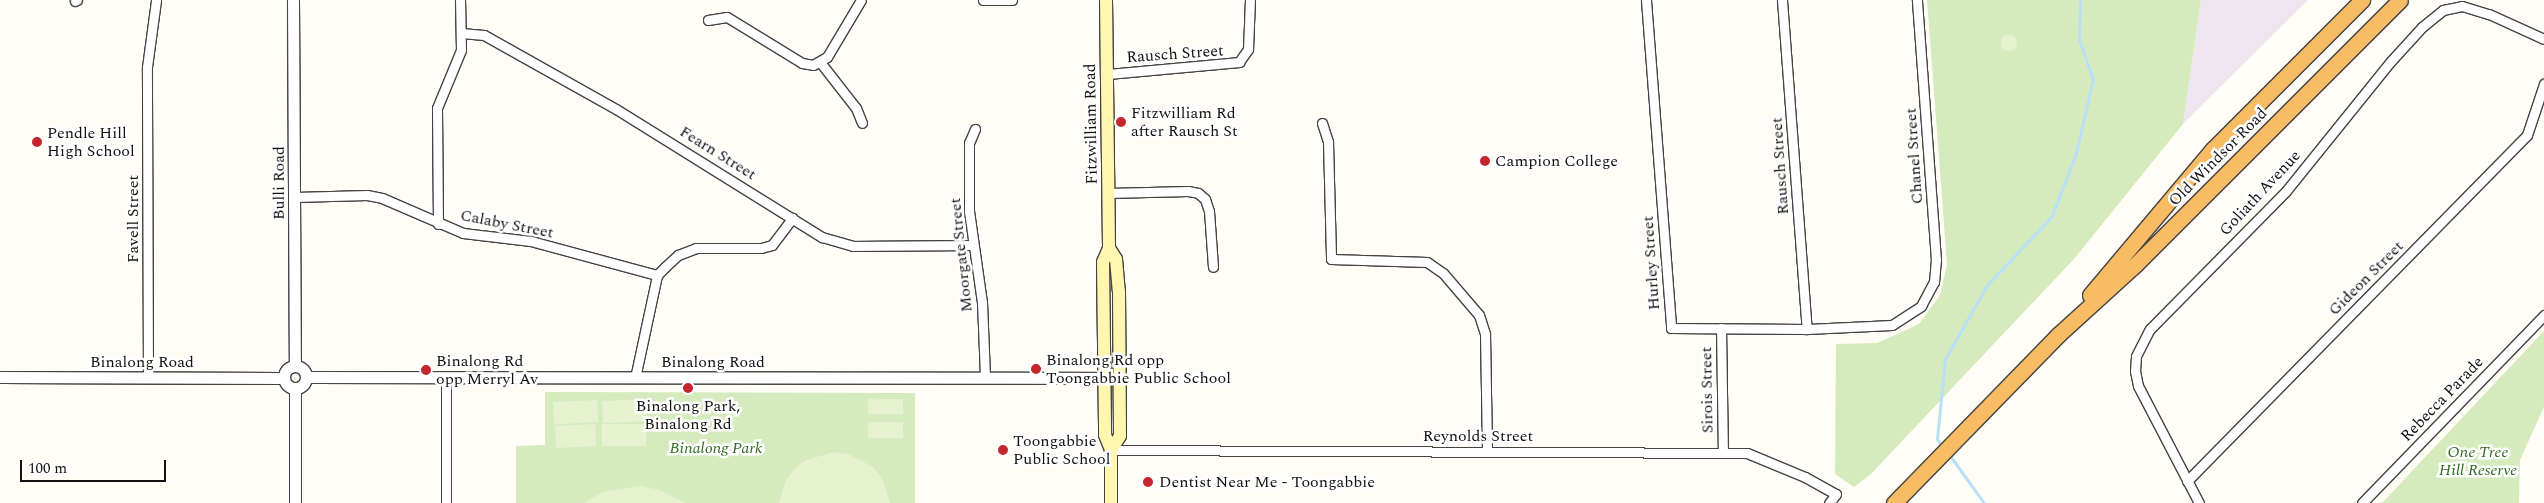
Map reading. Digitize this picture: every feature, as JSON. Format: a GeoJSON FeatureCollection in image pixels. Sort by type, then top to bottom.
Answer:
{"type":"FeatureCollection","features":[{"type":"Feature","properties":{"kind":"highway","name":"Old Windsor Road"},"geometry":{"type":"LineString","coordinates":[[2058,335],[2213,149],[2362,0]]}},
{"type":"Feature","properties":{"kind":"highway","name":"Old Windsor Road"},"geometry":{"type":"LineString","coordinates":[[1894,503],[2058,335],[2136,264],[2400,0]]}},
{"type":"Feature","properties":{"kind":"main road","name":"Fitzwilliam Road"},"geometry":{"type":"LineString","coordinates":[[1106,0],[1108,248],[1103,262],[1104,435],[1111,450],[1111,503]]}},
{"type":"Feature","properties":{"kind":"main road","name":"Fitzwilliam Road"},"geometry":{"type":"LineString","coordinates":[[1108,248],[1116,259],[1119,291],[1120,436],[1111,450]]}},
{"type":"Feature","properties":{"kind":"street","name":"Favell Street"},"geometry":{"type":"LineString","coordinates":[[148,378],[147,67],[156,0]]}},
{"type":"Feature","properties":{"kind":"street","name":"Bulli Road"},"geometry":{"type":"LineString","coordinates":[[293,0],[296,366]]}},
{"type":"Feature","properties":{"kind":"street"},"geometry":{"type":"LineString","coordinates":[[438,224],[437,108],[459,60],[461,33],[460,0]]}},
{"type":"Feature","properties":{"kind":"street"},"geometry":{"type":"LineString","coordinates":[[708,20],[727,17],[802,64],[820,62],[827,57],[861,0]]}},
{"type":"Feature","properties":{"kind":"street"},"geometry":{"type":"LineString","coordinates":[[983,0],[1012,0]]}},
{"type":"Feature","properties":{"kind":"street","name":"Rausch Street"},"geometry":{"type":"LineString","coordinates":[[1108,74],[1239,62],[1248,49],[1250,0]]}},
{"type":"Feature","properties":{"kind":"street","name":"Hurley Street"},"geometry":{"type":"LineString","coordinates":[[1646,0],[1671,328],[1881,328],[1902,321],[1921,306]]}},
{"type":"Feature","properties":{"kind":"street","name":"Rausch Street"},"geometry":{"type":"LineString","coordinates":[[1782,0],[1807,329]]}},
{"type":"Feature","properties":{"kind":"street","name":"Chanel Street"},"geometry":{"type":"LineString","coordinates":[[1917,0],[1936,260],[1934,282],[1921,306]]}},
{"type":"Feature","properties":{"kind":"street","name":"Goliath Avenue"},"geometry":{"type":"LineString","coordinates":[[2199,503],[2136,379],[2136,356],[2150,329],[2286,191],[2391,61],[2422,27],[2443,10],[2462,6],[2488,14],[2544,39]]}},
{"type":"Feature","properties":{"kind":"street","name":"Fearn Street"},"geometry":{"type":"LineString","coordinates":[[461,33],[484,36],[616,108],[822,237],[853,246],[972,245]]}},
{"type":"Feature","properties":{"kind":"street"},"geometry":{"type":"LineString","coordinates":[[820,62],[856,108],[862,123]]}},
{"type":"Feature","properties":{"kind":"street","name":"Gideon Street"},"geometry":{"type":"LineString","coordinates":[[2187,481],[2527,135],[2541,111],[2544,84]]}},
{"type":"Feature","properties":{"kind":"street"},"geometry":{"type":"LineString","coordinates":[[1322,123],[1328,142],[1331,259],[1427,262],[1442,273],[1479,314],[1485,334],[1487,451]]}},
{"type":"Feature","properties":{"kind":"street","name":"Moorgate Street"},"geometry":{"type":"LineString","coordinates":[[975,129],[969,142],[972,245],[982,302],[984,378]]}},
{"type":"Feature","properties":{"kind":"street"},"geometry":{"type":"LineString","coordinates":[[1108,193],[1188,191],[1198,193],[1205,199],[1209,211],[1213,267]]}},
{"type":"Feature","properties":{"kind":"street","name":"Calaby Street"},"geometry":{"type":"LineString","coordinates":[[295,197],[367,195],[382,198],[438,224],[476,236],[531,241],[657,275]]}},
{"type":"Feature","properties":{"kind":"street"},"geometry":{"type":"LineString","coordinates":[[635,378],[657,275],[688,250],[762,248],[772,245],[779,240],[792,218]]}},
{"type":"Feature","properties":{"kind":"street","name":"Rebecca Parade"},"geometry":{"type":"LineString","coordinates":[[2362,503],[2544,315]]}},
{"type":"Feature","properties":{"kind":"street","name":"Sirois Street"},"geometry":{"type":"LineString","coordinates":[[1721,328],[1723,452]]}},
{"type":"Feature","properties":{"kind":"street"},"geometry":{"type":"LineString","coordinates":[[296,366],[304,371],[306,378],[302,387],[295,389],[287,385],[283,378],[288,368],[296,366]]}},
{"type":"Feature","properties":{"kind":"street","name":"Binalong Road"},"geometry":{"type":"LineString","coordinates":[[0,377],[283,378]]}},
{"type":"Feature","properties":{"kind":"street","name":"Binalong Road"},"geometry":{"type":"LineString","coordinates":[[306,378],[1120,378]]}},
{"type":"Feature","properties":{"kind":"street"},"geometry":{"type":"LineString","coordinates":[[446,378],[446,503]]}},
{"type":"Feature","properties":{"kind":"street"},"geometry":{"type":"LineString","coordinates":[[295,389],[295,503]]}},
{"type":"Feature","properties":{"kind":"street","name":"Reynolds Street"},"geometry":{"type":"LineString","coordinates":[[1111,450],[1748,453],[1805,477],[1836,494],[1829,503]]}},
{"type":"Feature","properties":{"kind":"shaded area"},"geometry":{"type":"Polygon","coordinates":[[[2201,0],[2308,0],[2183,124],[2201,0]]]}},
{"type":"Feature","properties":{"kind":"green space"},"geometry":{"type":"Polygon","coordinates":[[[1927,0],[2201,0],[2183,124],[2074,259],[1871,474],[1854,487],[1835,474],[1836,344],[1877,343],[1919,324],[1940,295],[1947,264],[1927,0]]]}},
{"type":"Feature","properties":{"kind":"green space"},"geometry":{"type":"Polygon","coordinates":[[[2009,35],[2017,43],[2009,51],[2001,43],[2009,35]]]}},
{"type":"Feature","properties":{"kind":"green space","name":"One Tree Hill Reserve"},"geometry":{"type":"Polygon","coordinates":[[[2544,331],[2544,407],[2520,460],[2519,503],[2382,503],[2544,331]]]}},
{"type":"Feature","properties":{"kind":"green space","name":"Binalong Park"},"geometry":{"type":"Polygon","coordinates":[[[545,392],[915,393],[915,503],[516,503],[516,446],[545,445],[545,392]]]}},
{"type":"Feature","properties":{"kind":"green space"},"geometry":{"type":"Polygon","coordinates":[[[646,399],[647,421],[603,423],[602,401],[646,399]]]}},
{"type":"Feature","properties":{"kind":"green space"},"geometry":{"type":"Polygon","coordinates":[[[868,399],[903,399],[903,414],[868,414],[868,399]]]}},
{"type":"Feature","properties":{"kind":"green space"},"geometry":{"type":"Polygon","coordinates":[[[597,400],[598,422],[554,424],[553,402],[597,400]]]}},
{"type":"Feature","properties":{"kind":"green space"},"geometry":{"type":"Polygon","coordinates":[[[868,422],[903,422],[903,438],[868,438],[868,422]]]}},
{"type":"Feature","properties":{"kind":"green space"},"geometry":{"type":"Polygon","coordinates":[[[595,424],[596,446],[556,448],[555,426],[595,424]]]}},
{"type":"Feature","properties":{"kind":"green space"},"geometry":{"type":"Polygon","coordinates":[[[602,424],[646,424],[646,446],[602,446],[602,424]]]}},
{"type":"Feature","properties":{"kind":"green space"},"geometry":{"type":"Polygon","coordinates":[[[834,452],[848,454],[873,467],[882,478],[890,503],[779,503],[786,480],[795,468],[806,460],[834,452]]]}},
{"type":"Feature","properties":{"kind":"green space"},"geometry":{"type":"Polygon","coordinates":[[[641,486],[660,490],[685,503],[584,503],[602,492],[641,486]]]}},
{"type":"Feature","properties":{"kind":"waterway"},"geometry":{"type":"LineString","coordinates":[[1942,446],[1937,439],[1945,359],[1987,285],[2052,216],[2076,153],[2093,79],[2079,40],[2080,0]]}},
{"type":"Feature","properties":{"kind":"waterway"},"geometry":{"type":"LineString","coordinates":[[1948,453],[1984,503]]}},
{"type":"Feature","properties":{"kind":"place","name":"Fitzwilliam Rd after Rausch St"},"geometry":{"type":"Point","coordinates":[1121,122]}},
{"type":"Feature","properties":{"kind":"place","name":"Pendle Hill High School"},"geometry":{"type":"Point","coordinates":[37,142]}},
{"type":"Feature","properties":{"kind":"place","name":"Campion College"},"geometry":{"type":"Point","coordinates":[1485,161]}},
{"type":"Feature","properties":{"kind":"place","name":"Binalong Rd opp Toongabbie Public School"},"geometry":{"type":"Point","coordinates":[1036,369]}},
{"type":"Feature","properties":{"kind":"place","name":"Binalong Rd opp Merryl Av"},"geometry":{"type":"Point","coordinates":[426,370]}},
{"type":"Feature","properties":{"kind":"place","name":"Binalong Park, Binalong Rd"},"geometry":{"type":"Point","coordinates":[688,388]}},
{"type":"Feature","properties":{"kind":"place","name":"Toongabbie Public School"},"geometry":{"type":"Point","coordinates":[1003,450]}},
{"type":"Feature","properties":{"kind":"place","name":"Dentist Near Me - Toongabbie"},"geometry":{"type":"Point","coordinates":[1148,482]}}]}
